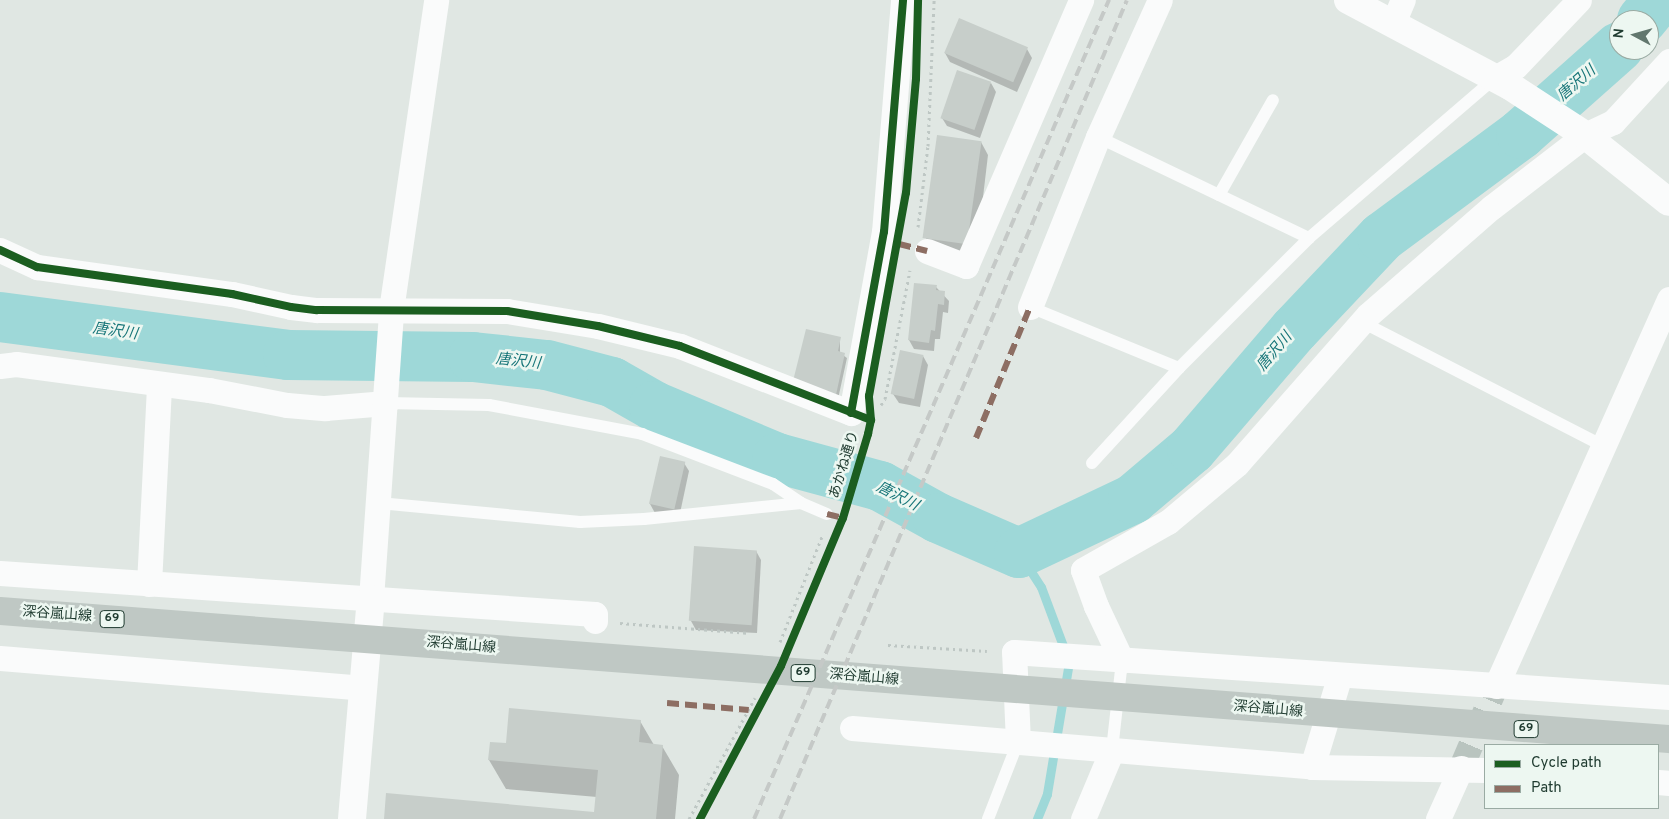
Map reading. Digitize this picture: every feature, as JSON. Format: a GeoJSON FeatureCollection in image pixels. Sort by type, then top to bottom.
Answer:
{"type":"FeatureCollection","features":[{"type":"Feature","properties":{"kind":"main road","name":"深谷嵐山線"},"geometry":{"type":"LineString","coordinates":[[0,611],[1383,719],[1669,739]]}},
{"type":"Feature","properties":{"kind":"street"},"geometry":{"type":"LineString","coordinates":[[352,819],[379,503],[391,316],[436,0]]}},
{"type":"Feature","properties":{"kind":"street"},"geometry":{"type":"LineString","coordinates":[[0,250],[37,267],[232,294],[291,307],[391,316],[507,311],[598,326],[680,346],[851,413],[884,232],[903,0]]}},
{"type":"Feature","properties":{"kind":"street"},"geometry":{"type":"LineString","coordinates":[[927,251],[966,266],[1081,0]]}},
{"type":"Feature","properties":{"kind":"street"},"geometry":{"type":"LineString","coordinates":[[1030,306],[1098,137],[1160,0]]}},
{"type":"Feature","properties":{"kind":"street"},"geometry":{"type":"LineString","coordinates":[[1348,0],[1398,12],[1578,131],[1669,202]]}},
{"type":"Feature","properties":{"kind":"street"},"geometry":{"type":"LineString","coordinates":[[1502,82],[1579,0]]}},
{"type":"Feature","properties":{"kind":"street"},"geometry":{"type":"LineString","coordinates":[[1122,661],[1096,606],[1083,570],[1168,522],[1237,464],[1362,322],[1578,131],[1613,122],[1669,61]]}},
{"type":"Feature","properties":{"kind":"street"},"geometry":{"type":"LineString","coordinates":[[1496,686],[1669,299]]}},
{"type":"Feature","properties":{"kind":"street"},"geometry":{"type":"LineString","coordinates":[[0,366],[16,364],[297,406],[325,408],[386,397]]}},
{"type":"Feature","properties":{"kind":"street"},"geometry":{"type":"LineString","coordinates":[[150,584],[159,384]]}},
{"type":"Feature","properties":{"kind":"street"},"geometry":{"type":"LineString","coordinates":[[0,573],[595,614],[594,620]]}},
{"type":"Feature","properties":{"kind":"street"},"geometry":{"type":"LineString","coordinates":[[1018,742],[1014,652],[1122,661],[1669,697]]}},
{"type":"Feature","properties":{"kind":"street"},"geometry":{"type":"LineString","coordinates":[[0,658],[364,688]]}},
{"type":"Feature","properties":{"kind":"street"},"geometry":{"type":"LineString","coordinates":[[1312,767],[1340,675]]}},
{"type":"Feature","properties":{"kind":"street"},"geometry":{"type":"LineString","coordinates":[[852,728],[1312,767],[1461,768],[1484,770]]}},
{"type":"Feature","properties":{"kind":"street"},"geometry":{"type":"LineString","coordinates":[[1083,819],[1112,750]]}},
{"type":"Feature","properties":{"kind":"street"},"geometry":{"type":"LineString","coordinates":[[1438,819],[1461,768]]}},
{"type":"Feature","properties":{"kind":"lane"},"geometry":{"type":"LineString","coordinates":[[1092,463],[1178,368],[1309,238],[1502,82]]}},
{"type":"Feature","properties":{"kind":"lane"},"geometry":{"type":"LineString","coordinates":[[1219,195],[1273,100]]}},
{"type":"Feature","properties":{"kind":"lane"},"geometry":{"type":"LineString","coordinates":[[1098,137],[1309,238]]}},
{"type":"Feature","properties":{"kind":"lane"},"geometry":{"type":"LineString","coordinates":[[1030,306],[1178,368]]}},
{"type":"Feature","properties":{"kind":"lane"},"geometry":{"type":"LineString","coordinates":[[1362,322],[1603,446]]}},
{"type":"Feature","properties":{"kind":"lane"},"geometry":{"type":"LineString","coordinates":[[386,397],[489,405],[642,434],[773,484],[801,503],[827,514]]}},
{"type":"Feature","properties":{"kind":"lane"},"geometry":{"type":"LineString","coordinates":[[379,503],[580,522],[644,520],[801,503]]}},
{"type":"Feature","properties":{"kind":"lane"},"geometry":{"type":"LineString","coordinates":[[1112,750],[1122,661]]}},
{"type":"Feature","properties":{"kind":"lane"},"geometry":{"type":"LineString","coordinates":[[988,819],[1018,742]]}},
{"type":"Feature","properties":{"kind":"path"},"geometry":{"type":"LineString","coordinates":[[787,650],[800,618]]}},
{"type":"Feature","properties":{"kind":"path"},"geometry":{"type":"LineString","coordinates":[[594,620],[750,633]]}},
{"type":"Feature","properties":{"kind":"path"},"geometry":{"type":"LineString","coordinates":[[888,645],[1014,652]]}},
{"type":"Feature","properties":{"kind":"path"},"geometry":{"type":"LineString","coordinates":[[700,819],[764,698]]}},
{"type":"Feature","properties":{"kind":"building"},"geometry":{"type":"Polygon","coordinates":[[[959,18],[1028,47],[1013,82],[944,53],[959,18]]]}},
{"type":"Feature","properties":{"kind":"building"},"geometry":{"type":"Polygon","coordinates":[[[957,70],[991,82],[974,130],[940,118],[957,70]]]}},
{"type":"Feature","properties":{"kind":"building"},"geometry":{"type":"Polygon","coordinates":[[[937,135],[982,141],[967,244],[923,238],[937,135]]]}},
{"type":"Feature","properties":{"kind":"building"},"geometry":{"type":"Polygon","coordinates":[[[914,283],[937,285],[936,290],[945,291],[944,305],[938,304],[935,331],[931,330],[929,343],[908,340],[914,283]]]}},
{"type":"Feature","properties":{"kind":"building"},"geometry":{"type":"Polygon","coordinates":[[[806,329],[841,337],[838,351],[845,353],[836,395],[792,385],[806,329]]]}},
{"type":"Feature","properties":{"kind":"building"},"geometry":{"type":"Polygon","coordinates":[[[900,350],[923,355],[914,399],[891,394],[900,350]]]}},
{"type":"Feature","properties":{"kind":"building"},"geometry":{"type":"Polygon","coordinates":[[[660,456],[685,462],[674,510],[649,504],[660,456]]]}},
{"type":"Feature","properties":{"kind":"building"},"geometry":{"type":"Polygon","coordinates":[[[694,546],[757,550],[752,625],[689,621],[694,546]]]}},
{"type":"Feature","properties":{"kind":"building"},"geometry":{"type":"Polygon","coordinates":[[[509,708],[641,720],[639,742],[663,745],[656,819],[384,819],[386,793],[594,812],[598,770],[488,760],[490,742],[506,743],[509,708]]]}},
{"type":"Feature","properties":{"kind":"waterway","name":"唐沢川"},"geometry":{"type":"LineString","coordinates":[[1650,10],[1658,0]]}},
{"type":"Feature","properties":{"kind":"waterway","name":"唐沢川"},"geometry":{"type":"LineString","coordinates":[[0,317],[288,355],[473,357],[547,365],[612,382],[654,406],[777,458],[880,486],[938,518],[1019,553],[1133,499],[1192,449],[1295,329],[1382,237],[1521,134],[1609,56]]}},
{"type":"Feature","properties":{"kind":"waterway"},"geometry":{"type":"LineString","coordinates":[[1019,553],[1041,587],[1069,662],[1047,794],[1037,819]]}},
{"type":"Feature","properties":{"kind":"tunnel"},"geometry":{"type":"LineString","coordinates":[[1461,768],[1496,686]]}},
{"type":"Feature","properties":{"kind":"railway"},"geometry":{"type":"LineString","coordinates":[[754,819],[1109,0]]}},
{"type":"Feature","properties":{"kind":"railway"},"geometry":{"type":"LineString","coordinates":[[780,819],[1127,0]]}},
{"type":"Feature","properties":{"kind":"marked path"},"geometry":{"type":"LineString","coordinates":[[899,244],[927,251]]}},
{"type":"Feature","properties":{"kind":"marked path"},"geometry":{"type":"LineString","coordinates":[[976,438],[1030,307]]}},
{"type":"Feature","properties":{"kind":"marked path"},"geometry":{"type":"LineString","coordinates":[[827,514],[843,518]]}},
{"type":"Feature","properties":{"kind":"marked path"},"geometry":{"type":"LineString","coordinates":[[667,703],[749,710]]}},
{"type":"Feature","properties":{"kind":"cycle path"},"geometry":{"type":"LineString","coordinates":[[851,413],[884,232],[903,0]]}},
{"type":"Feature","properties":{"kind":"cycle path","name":"あかね通り"},"geometry":{"type":"LineString","coordinates":[[700,819],[781,666],[843,518],[868,434],[871,420],[869,396],[906,193],[916,79],[918,0]]}},
{"type":"Feature","properties":{"kind":"cycle path"},"geometry":{"type":"LineString","coordinates":[[0,250],[37,267],[232,294],[291,307],[317,310],[507,311],[598,326],[680,346],[871,420]]}}]}
